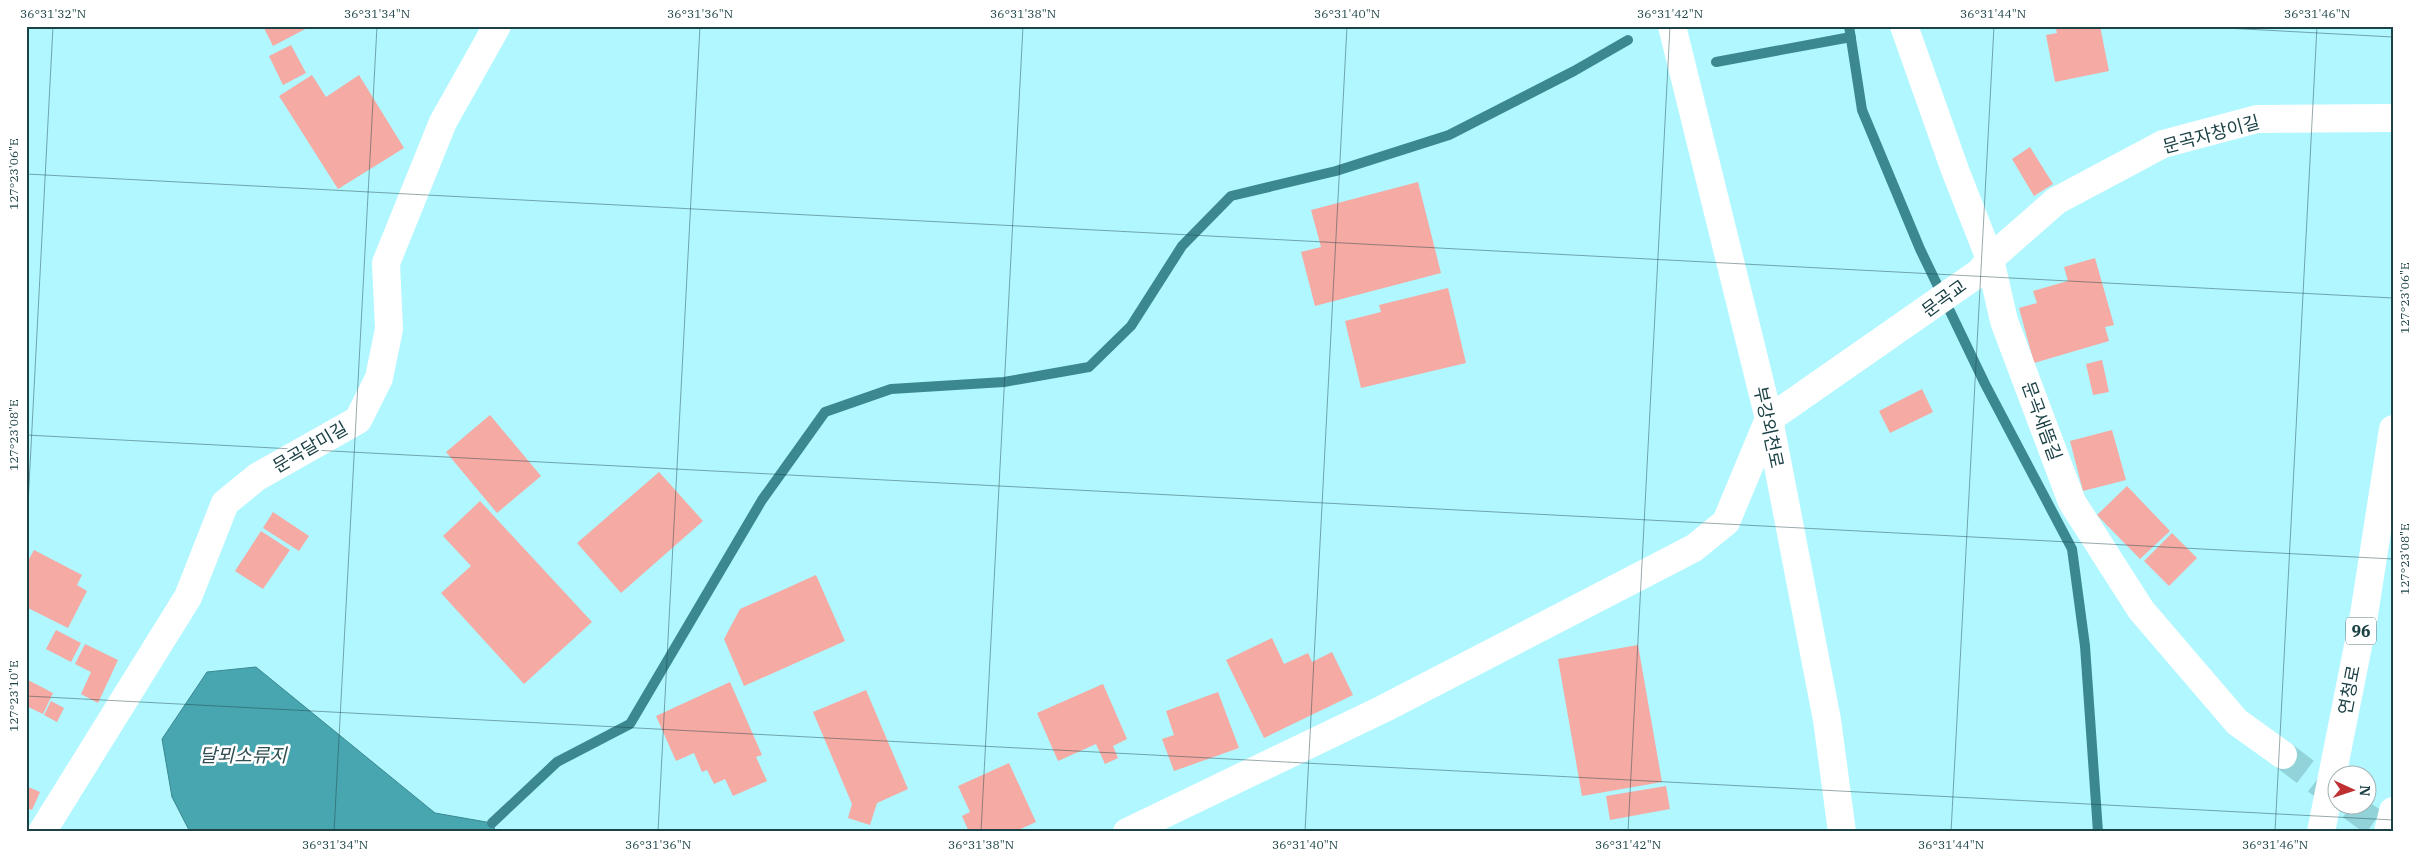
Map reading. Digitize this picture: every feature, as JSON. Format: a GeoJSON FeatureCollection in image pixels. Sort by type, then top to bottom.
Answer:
{"type":"FeatureCollection","features":[{"type":"Feature","properties":{"kind":"main road","name":"문곡달미길"},"geometry":{"type":"LineString","coordinates":[[42,832],[188,597],[225,503],[257,477],[358,420],[379,378],[389,329],[386,263],[443,122],[497,26]]}},
{"type":"Feature","properties":{"kind":"main road","name":"부강외천로"},"geometry":{"type":"LineString","coordinates":[[1672,26],[1769,419],[1827,720],[1842,832]]}},
{"type":"Feature","properties":{"kind":"main road","name":"문곡새뜸길"},"geometry":{"type":"LineString","coordinates":[[1904,26],[1955,170],[2004,321],[2072,502],[2140,610],[2237,722],[2282,755]]}},
{"type":"Feature","properties":{"kind":"main road","name":"문곡자창이길"},"geometry":{"type":"LineString","coordinates":[[1985,266],[2056,201],[2163,144],[2257,119],[2393,118]]}},
{"type":"Feature","properties":{"kind":"main road","name":"문곡교"},"geometry":{"type":"LineString","coordinates":[[1769,419],[1908,324],[1985,266]]}},
{"type":"Feature","properties":{"kind":"main road"},"geometry":{"type":"LineString","coordinates":[[1127,832],[1383,709],[1694,548],[1726,522],[1769,419]]}},
{"type":"Feature","properties":{"kind":"main road","name":"연청로"},"geometry":{"type":"LineString","coordinates":[[2321,832],[2364,620],[2393,429]]}},
{"type":"Feature","properties":{"kind":"main road"},"geometry":{"type":"LineString","coordinates":[[2388,832],[2393,811]]}},
{"type":"Feature","properties":{"kind":"water","name":"달뫼소류지"},"geometry":{"type":"Polygon","coordinates":[[[256,667],[435,813],[492,823],[496,832],[190,832],[172,797],[162,739],[207,672],[256,667]]]}},
{"type":"Feature","properties":{"kind":"building"},"geometry":{"type":"Polygon","coordinates":[[[263,26],[311,26],[273,46],[263,26]]]}},
{"type":"Feature","properties":{"kind":"building"},"geometry":{"type":"Polygon","coordinates":[[[2055,26],[2100,26],[2109,71],[2055,82],[2046,35],[2057,33],[2055,26]]]}},
{"type":"Feature","properties":{"kind":"building"},"geometry":{"type":"Polygon","coordinates":[[[291,45],[306,73],[283,85],[269,56],[291,45]]]}},
{"type":"Feature","properties":{"kind":"building"},"geometry":{"type":"Polygon","coordinates":[[[312,75],[326,97],[359,75],[404,148],[338,189],[279,96],[312,75]]]}},
{"type":"Feature","properties":{"kind":"building"},"geometry":{"type":"Polygon","coordinates":[[[2030,147],[2053,184],[2034,196],[2012,159],[2030,147]]]}},
{"type":"Feature","properties":{"kind":"building"},"geometry":{"type":"Polygon","coordinates":[[[1418,182],[1441,273],[1315,306],[1301,252],[1321,247],[1311,210],[1418,182]]]}},
{"type":"Feature","properties":{"kind":"building"},"geometry":{"type":"Polygon","coordinates":[[[2095,258],[2114,325],[2105,327],[2109,341],[2034,363],[2019,308],[2037,303],[2033,291],[2068,281],[2064,267],[2095,258]]]}},
{"type":"Feature","properties":{"kind":"building"},"geometry":{"type":"Polygon","coordinates":[[[1448,288],[1466,363],[1361,388],[1345,321],[1381,312],[1379,305],[1448,288]]]}},
{"type":"Feature","properties":{"kind":"building"},"geometry":{"type":"Polygon","coordinates":[[[2102,360],[2109,392],[2093,395],[2086,364],[2102,360]]]}},
{"type":"Feature","properties":{"kind":"building"},"geometry":{"type":"Polygon","coordinates":[[[1922,389],[1933,412],[1890,433],[1879,411],[1922,389]]]}},
{"type":"Feature","properties":{"kind":"building"},"geometry":{"type":"Polygon","coordinates":[[[490,415],[541,476],[497,513],[446,452],[490,415]]]}},
{"type":"Feature","properties":{"kind":"building"},"geometry":{"type":"Polygon","coordinates":[[[2112,430],[2126,480],[2083,491],[2070,441],[2112,430]]]}},
{"type":"Feature","properties":{"kind":"building"},"geometry":{"type":"Polygon","coordinates":[[[659,472],[703,521],[621,593],[577,543],[659,472]]]}},
{"type":"Feature","properties":{"kind":"building"},"geometry":{"type":"Polygon","coordinates":[[[2127,486],[2170,531],[2140,559],[2097,515],[2127,486]]]}},
{"type":"Feature","properties":{"kind":"building"},"geometry":{"type":"Polygon","coordinates":[[[480,501],[592,622],[524,684],[441,593],[471,566],[443,536],[480,501]]]}},
{"type":"Feature","properties":{"kind":"building"},"geometry":{"type":"Polygon","coordinates":[[[273,512],[309,536],[299,551],[263,528],[273,512]]]}},
{"type":"Feature","properties":{"kind":"building"},"geometry":{"type":"Polygon","coordinates":[[[261,531],[290,550],[263,589],[235,571],[261,531]]]}},
{"type":"Feature","properties":{"kind":"building"},"geometry":{"type":"Polygon","coordinates":[[[2172,533],[2197,558],[2169,586],[2144,561],[2172,533]]]}},
{"type":"Feature","properties":{"kind":"building"},"geometry":{"type":"Polygon","coordinates":[[[34,550],[82,575],[77,585],[87,591],[68,628],[26,607],[26,558],[29,559],[34,550]]]}},
{"type":"Feature","properties":{"kind":"building"},"geometry":{"type":"Polygon","coordinates":[[[816,575],[845,641],[744,686],[724,639],[740,609],[816,575]]]}},
{"type":"Feature","properties":{"kind":"building"},"geometry":{"type":"Polygon","coordinates":[[[56,630],[81,643],[71,662],[46,649],[56,630]]]}},
{"type":"Feature","properties":{"kind":"building"},"geometry":{"type":"Polygon","coordinates":[[[1272,638],[1284,664],[1308,653],[1312,662],[1332,652],[1353,695],[1264,738],[1226,660],[1272,638]]]}},
{"type":"Feature","properties":{"kind":"building"},"geometry":{"type":"Polygon","coordinates":[[[85,644],[118,660],[98,703],[81,694],[91,672],[75,664],[85,644]]]}},
{"type":"Feature","properties":{"kind":"building"},"geometry":{"type":"Polygon","coordinates":[[[1638,645],[1662,782],[1582,796],[1558,659],[1638,645]]]}},
{"type":"Feature","properties":{"kind":"building"},"geometry":{"type":"Polygon","coordinates":[[[26,679],[53,693],[43,714],[26,706],[26,679]]]}},
{"type":"Feature","properties":{"kind":"building"},"geometry":{"type":"Polygon","coordinates":[[[730,682],[762,755],[756,757],[767,781],[733,796],[725,779],[714,784],[707,770],[702,772],[694,753],[676,761],[656,716],[730,682]]]}},
{"type":"Feature","properties":{"kind":"building"},"geometry":{"type":"Polygon","coordinates":[[[1103,684],[1127,739],[1113,746],[1118,758],[1105,764],[1096,744],[1058,761],[1037,713],[1103,684]]]}},
{"type":"Feature","properties":{"kind":"building"},"geometry":{"type":"Polygon","coordinates":[[[866,690],[908,789],[877,803],[870,825],[848,818],[852,804],[813,712],[866,690]]]}},
{"type":"Feature","properties":{"kind":"building"},"geometry":{"type":"Polygon","coordinates":[[[1218,692],[1239,748],[1174,771],[1162,739],[1174,735],[1166,711],[1218,692]]]}},
{"type":"Feature","properties":{"kind":"building"},"geometry":{"type":"Polygon","coordinates":[[[51,701],[64,708],[57,722],[44,715],[51,701]]]}},
{"type":"Feature","properties":{"kind":"building"},"geometry":{"type":"Polygon","coordinates":[[[1009,763],[1036,822],[1014,832],[969,832],[962,816],[970,812],[958,786],[1009,763]]]}},
{"type":"Feature","properties":{"kind":"building"},"geometry":{"type":"Polygon","coordinates":[[[26,786],[40,792],[32,810],[26,808],[26,786]]]}},
{"type":"Feature","properties":{"kind":"building"},"geometry":{"type":"Polygon","coordinates":[[[1666,786],[1670,809],[1610,820],[1606,796],[1666,786]]]}},
{"type":"Feature","properties":{"kind":"waterway"},"geometry":{"type":"LineString","coordinates":[[1849,26],[1862,110],[1920,249],[1985,384],[2072,549],[2085,646],[2098,832]]}},
{"type":"Feature","properties":{"kind":"waterway"},"geometry":{"type":"LineString","coordinates":[[1716,62],[1851,37]]}},
{"type":"Feature","properties":{"kind":"waterway"},"geometry":{"type":"LineString","coordinates":[[492,823],[557,762],[630,724],[762,500],[825,412],[891,389],[1004,382],[1089,367],[1131,326],[1182,246],[1231,196],[1336,171],[1449,135],[1574,71],[1628,40]]}},
{"type":"Feature","properties":{"kind":"tunnel"},"geometry":{"type":"LineString","coordinates":[[2283,755],[2326,787]]}},
{"type":"Feature","properties":{"kind":"tunnel"},"geometry":{"type":"LineString","coordinates":[[2365,816],[2387,832]]}}]}
